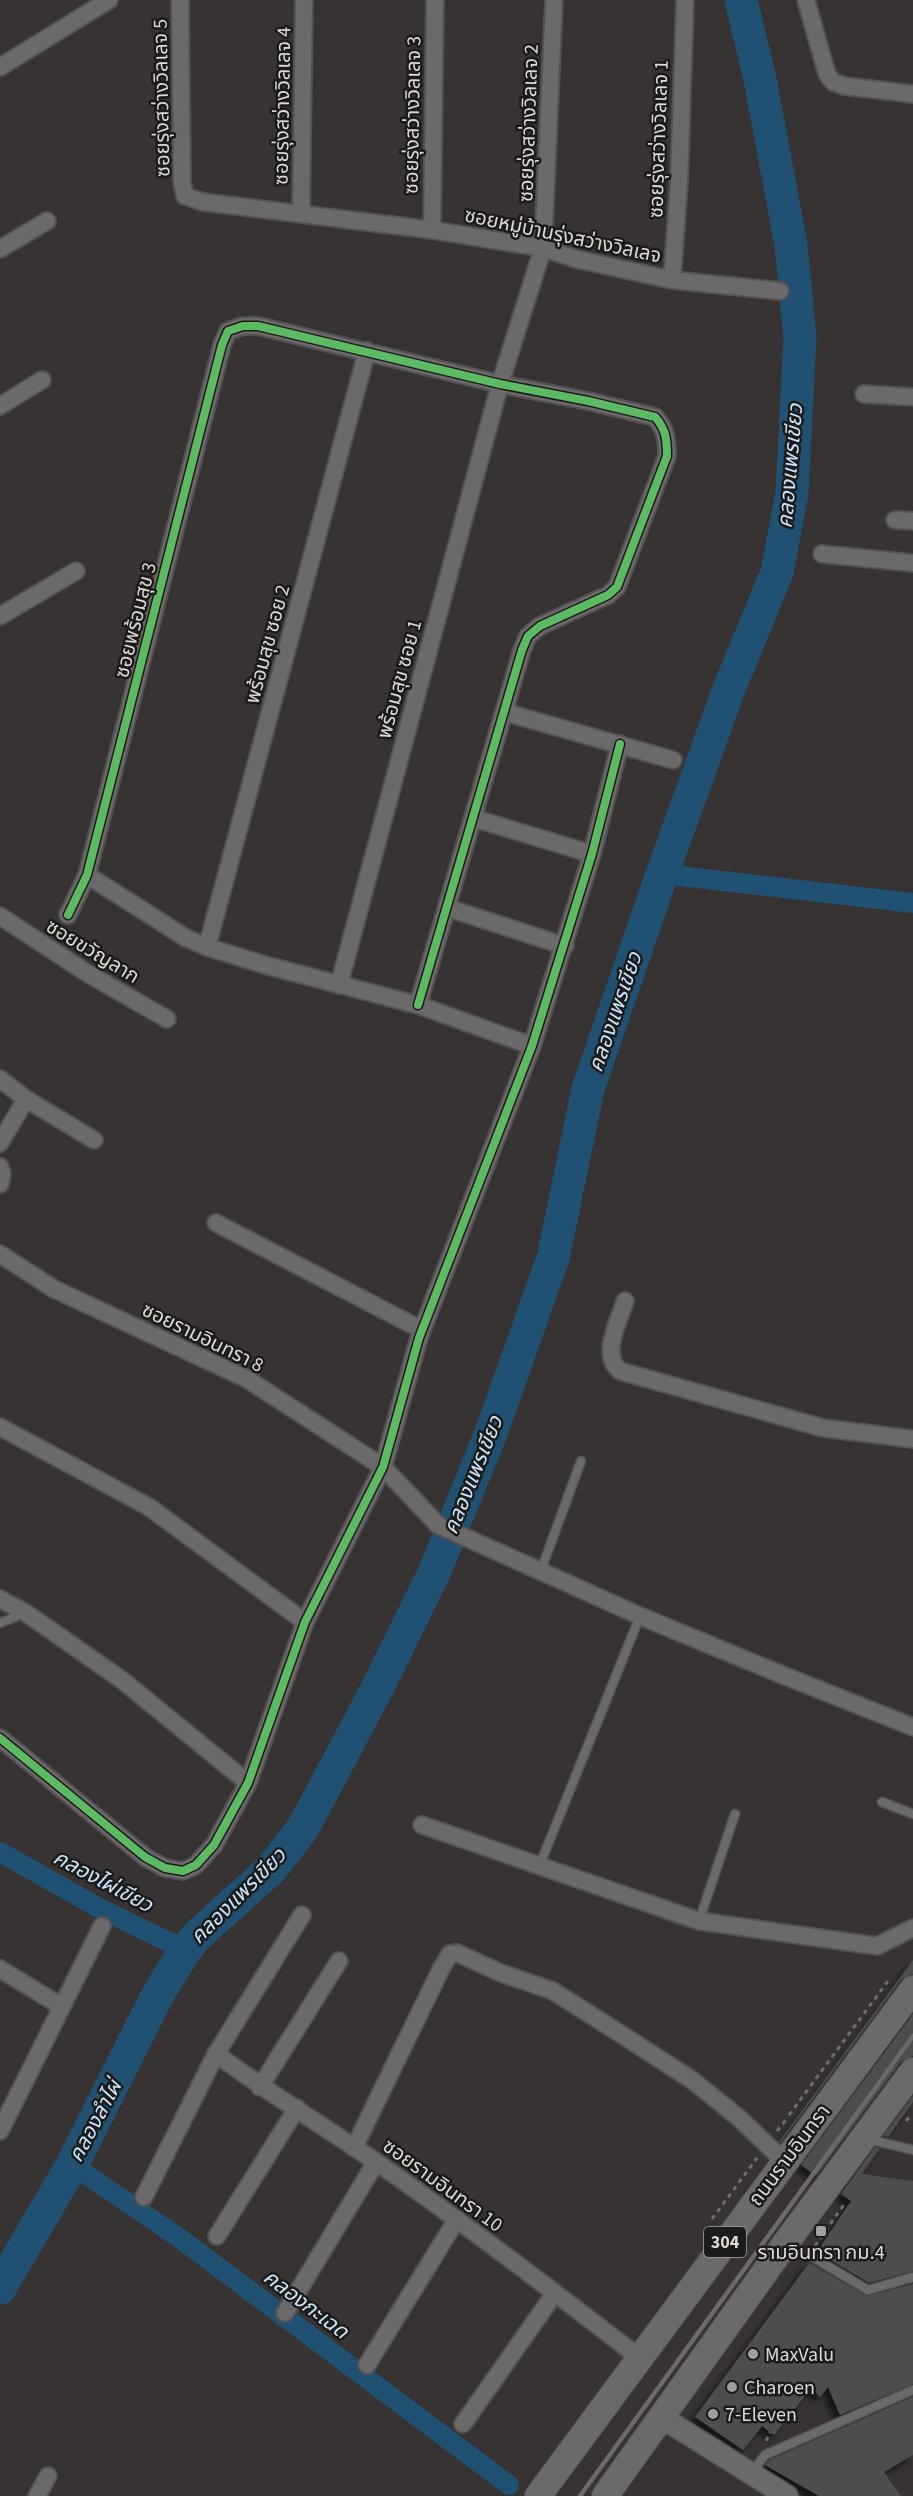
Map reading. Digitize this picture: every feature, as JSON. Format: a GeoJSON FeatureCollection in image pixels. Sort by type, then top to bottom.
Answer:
{"type":"FeatureCollection","features":[{"type":"Feature","properties":{"kind":"main road","name":"ถนนรามอินทรา"},"geometry":{"type":"LineString","coordinates":[[538,2496],[640,2358],[774,2155],[913,1989]]}},
{"type":"Feature","properties":{"kind":"main road","name":"304"},"geometry":{"type":"LineString","coordinates":[[605,2496],[785,2244],[865,2139],[913,2071]]}},
{"type":"Feature","properties":{"kind":"street"},"geometry":{"type":"LineString","coordinates":[[0,67],[109,0]]}},
{"type":"Feature","properties":{"kind":"street","name":"ซอยรุ่งสว่างวิลเลจ 5"},"geometry":{"type":"LineString","coordinates":[[180,0],[182,182],[185,196]]}},
{"type":"Feature","properties":{"kind":"street","name":"ซอยรุ่งสว่างวิลเลจ 4"},"geometry":{"type":"LineString","coordinates":[[301,214],[304,0]]}},
{"type":"Feature","properties":{"kind":"street","name":"ซอยรุ่งสว่างวิลเลจ 3"},"geometry":{"type":"LineString","coordinates":[[432,230],[435,0]]}},
{"type":"Feature","properties":{"kind":"street","name":"ซอยรุ่งสว่างวิลเลจ 2"},"geometry":{"type":"LineString","coordinates":[[500,384],[543,248],[554,0]]}},
{"type":"Feature","properties":{"kind":"street","name":"ซอยรุ่งสว่างวิลเลจ 1"},"geometry":{"type":"LineString","coordinates":[[672,280],[679,183],[685,0]]}},
{"type":"Feature","properties":{"kind":"street"},"geometry":{"type":"LineString","coordinates":[[806,0],[827,74],[833,82],[844,86],[913,94]]}},
{"type":"Feature","properties":{"kind":"street","name":"ซอยหมู่บ้านรุ่งสว่างวิลเลจ"},"geometry":{"type":"LineString","coordinates":[[185,196],[203,202],[432,230],[543,248],[576,259],[672,280],[780,291]]}},
{"type":"Feature","properties":{"kind":"street"},"geometry":{"type":"LineString","coordinates":[[0,249],[47,221]]}},
{"type":"Feature","properties":{"kind":"street","name":"ซอยพร้อมสุข 3"},"geometry":{"type":"LineString","coordinates":[[68,915],[87,875],[219,356],[228,331],[243,326],[258,326],[367,351]]}},
{"type":"Feature","properties":{"kind":"street"},"geometry":{"type":"LineString","coordinates":[[367,351],[500,384],[648,414],[655,417],[662,425],[667,437],[667,456],[617,587],[608,595],[540,626],[528,636],[418,1005]]}},
{"type":"Feature","properties":{"kind":"street","name":"พร้อมสุข ซอย 2"},"geometry":{"type":"LineString","coordinates":[[207,947],[367,351]]}},
{"type":"Feature","properties":{"kind":"street"},"geometry":{"type":"LineString","coordinates":[[0,406],[42,380]]}},
{"type":"Feature","properties":{"kind":"street","name":"พร้อมสุข ซอย 1"},"geometry":{"type":"LineString","coordinates":[[339,985],[500,384]]}},
{"type":"Feature","properties":{"kind":"street"},"geometry":{"type":"LineString","coordinates":[[864,393],[913,397]]}},
{"type":"Feature","properties":{"kind":"street"},"geometry":{"type":"LineString","coordinates":[[895,520],[913,522]]}},
{"type":"Feature","properties":{"kind":"street"},"geometry":{"type":"LineString","coordinates":[[822,554],[913,564]]}},
{"type":"Feature","properties":{"kind":"street"},"geometry":{"type":"LineString","coordinates":[[0,616],[76,571]]}},
{"type":"Feature","properties":{"kind":"street"},"geometry":{"type":"LineString","coordinates":[[504,712],[673,760]]}},
{"type":"Feature","properties":{"kind":"street"},"geometry":{"type":"LineString","coordinates":[[0,1738],[145,1857],[165,1868],[183,1871],[196,1864],[214,1845],[248,1783],[305,1622],[383,1467],[422,1330],[532,1046],[565,946],[592,854],[620,744]]}},
{"type":"Feature","properties":{"kind":"street"},"geometry":{"type":"LineString","coordinates":[[473,818],[592,854]]}},
{"type":"Feature","properties":{"kind":"street"},"geometry":{"type":"LineString","coordinates":[[87,875],[186,938],[207,947],[265,965],[418,1005],[532,1046]]}},
{"type":"Feature","properties":{"kind":"street"},"geometry":{"type":"LineString","coordinates":[[448,908],[565,946]]}},
{"type":"Feature","properties":{"kind":"street","name":"ซอยขวัญลาก"},"geometry":{"type":"LineString","coordinates":[[0,916],[87,974],[167,1019]]}},
{"type":"Feature","properties":{"kind":"street"},"geometry":{"type":"LineString","coordinates":[[0,1079],[26,1099],[94,1140]]}},
{"type":"Feature","properties":{"kind":"street"},"geometry":{"type":"LineString","coordinates":[[0,1143],[26,1099]]}},
{"type":"Feature","properties":{"kind":"street"},"geometry":{"type":"LineString","coordinates":[[0,1167],[2,1174],[0,1184]]}},
{"type":"Feature","properties":{"kind":"street"},"geometry":{"type":"LineString","coordinates":[[216,1223],[422,1330]]}},
{"type":"Feature","properties":{"kind":"street","name":"ซอยรามอินทรา 8"},"geometry":{"type":"LineString","coordinates":[[0,1254],[54,1289],[247,1379],[383,1467],[438,1525],[540,1573],[640,1616],[790,1679],[913,1726]]}},
{"type":"Feature","properties":{"kind":"street"},"geometry":{"type":"LineString","coordinates":[[625,1301],[610,1354],[613,1364],[620,1371],[823,1428],[913,1439]]}},
{"type":"Feature","properties":{"kind":"street"},"geometry":{"type":"LineString","coordinates":[[0,1427],[149,1507],[305,1622]]}},
{"type":"Feature","properties":{"kind":"street"},"geometry":{"type":"LineString","coordinates":[[0,1599],[26,1613],[122,1680],[248,1783]]}},
{"type":"Feature","properties":{"kind":"street"},"geometry":{"type":"LineString","coordinates":[[422,1825],[699,1921],[877,1946],[913,1928]]}},
{"type":"Feature","properties":{"kind":"street"},"geometry":{"type":"LineString","coordinates":[[144,2197],[216,2054],[302,1915]]}},
{"type":"Feature","properties":{"kind":"street"},"geometry":{"type":"LineString","coordinates":[[0,2131],[102,1926]]}},
{"type":"Feature","properties":{"kind":"street"},"geometry":{"type":"LineString","coordinates":[[354,2148],[441,1969],[450,1954],[457,1953],[501,1973],[553,1991],[618,2032],[692,2080],[739,2118],[774,2155]]}},
{"type":"Feature","properties":{"kind":"street"},"geometry":{"type":"LineString","coordinates":[[260,2086],[339,1961]]}},
{"type":"Feature","properties":{"kind":"street"},"geometry":{"type":"LineString","coordinates":[[0,1969],[61,2006]]}},
{"type":"Feature","properties":{"kind":"street","name":"ซอยรามอินทรา 10"},"geometry":{"type":"LineString","coordinates":[[216,2054],[457,2219],[640,2358]]}},
{"type":"Feature","properties":{"kind":"street"},"geometry":{"type":"LineString","coordinates":[[217,2236],[297,2108]]}},
{"type":"Feature","properties":{"kind":"street"},"geometry":{"type":"LineString","coordinates":[[285,2313],[376,2162]]}},
{"type":"Feature","properties":{"kind":"street"},"geometry":{"type":"LineString","coordinates":[[367,2364],[457,2219]]}},
{"type":"Feature","properties":{"kind":"street"},"geometry":{"type":"LineString","coordinates":[[463,2424],[555,2293]]}},
{"type":"Feature","properties":{"kind":"street"},"geometry":{"type":"LineString","coordinates":[[661,2417],[787,2496]]}},
{"type":"Feature","properties":{"kind":"street"},"geometry":{"type":"LineString","coordinates":[[37,2496],[48,2476]]}},
{"type":"Feature","properties":{"kind":"lane"},"geometry":{"type":"LineString","coordinates":[[540,1573],[581,1461]]}},
{"type":"Feature","properties":{"kind":"lane"},"geometry":{"type":"LineString","coordinates":[[0,1623],[26,1613]]}},
{"type":"Feature","properties":{"kind":"lane"},"geometry":{"type":"LineString","coordinates":[[539,1867],[640,1616]]}},
{"type":"Feature","properties":{"kind":"lane"},"geometry":{"type":"LineString","coordinates":[[882,1802],[913,1814]]}},
{"type":"Feature","properties":{"kind":"lane"},"geometry":{"type":"LineString","coordinates":[[699,1921],[735,1814]]}},
{"type":"Feature","properties":{"kind":"lane"},"geometry":{"type":"LineString","coordinates":[[865,2139],[913,2150]]}},
{"type":"Feature","properties":{"kind":"lane"},"geometry":{"type":"LineString","coordinates":[[785,2244],[809,2255],[868,2290],[913,2277]]}},
{"type":"Feature","properties":{"kind":"lane"},"geometry":{"type":"LineString","coordinates":[[762,2480],[756,2467],[765,2455],[913,2390]]}},
{"type":"Feature","properties":{"kind":"path"},"geometry":{"type":"LineString","coordinates":[[789,2115],[888,1981]]}},
{"type":"Feature","properties":{"kind":"path"},"geometry":{"type":"LineString","coordinates":[[712,2219],[774,2155]]}},
{"type":"Feature","properties":{"kind":"path"},"geometry":{"type":"LineString","coordinates":[[809,2255],[845,2203]]}},
{"type":"Feature","properties":{"kind":"building"},"geometry":{"type":"Polygon","coordinates":[[[913,1960],[913,1974],[901,1980],[780,2143],[779,2142],[913,1960]]]}},
{"type":"Feature","properties":{"kind":"building"},"geometry":{"type":"Polygon","coordinates":[[[913,2014],[913,2056],[901,2062],[816,2176],[801,2165],[913,2014]]]}},
{"type":"Feature","properties":{"kind":"building"},"geometry":{"type":"Polygon","coordinates":[[[913,2096],[913,2102],[888,2137],[883,2136],[913,2096]]]}},
{"type":"Feature","properties":{"kind":"building"},"geometry":{"type":"Polygon","coordinates":[[[875,2147],[880,2148],[862,2174],[913,2181],[913,2271],[869,2283],[817,2252],[851,2201],[841,2194],[875,2147]]]}},
{"type":"Feature","properties":{"kind":"building"},"geometry":{"type":"Polygon","coordinates":[[[809,2263],[867,2296],[913,2284],[913,2384],[840,2415],[828,2387],[820,2397],[811,2388],[774,2435],[762,2426],[743,2450],[695,2417],[809,2263]]]}},
{"type":"Feature","properties":{"kind":"building"},"geometry":{"type":"Polygon","coordinates":[[[913,2397],[913,2455],[884,2472],[901,2496],[819,2496],[765,2465],[769,2460],[913,2397]]]}},
{"type":"Feature","properties":{"kind":"waterway","name":"คลองแพรเขียว"},"geometry":{"type":"LineString","coordinates":[[0,2288],[72,2165],[156,1998],[185,1950],[198,1935],[271,1869],[303,1828],[378,1687],[434,1573],[491,1433],[553,1258],[588,1089],[729,689],[777,572],[792,493],[800,337],[791,245],[760,79],[741,0]]}},
{"type":"Feature","properties":{"kind":"waterway"},"geometry":{"type":"LineString","coordinates":[[662,874],[913,903]]}},
{"type":"Feature","properties":{"kind":"waterway","name":"คลองไผ่เขียว"},"geometry":{"type":"LineString","coordinates":[[0,1852],[97,1907],[185,1950]]}},
{"type":"Feature","properties":{"kind":"waterway","name":"คลองกะเฉด"},"geometry":{"type":"LineString","coordinates":[[72,2165],[178,2237],[509,2485]]}},
{"type":"Feature","properties":{"kind":"railway"},"geometry":{"type":"LineString","coordinates":[[580,2496],[913,2036]]}},
{"type":"Feature","properties":{"kind":"cycle path"},"geometry":{"type":"LineString","coordinates":[[68,915],[87,875],[222,345],[228,331],[243,326],[258,326],[500,384],[655,417],[665,435],[667,456],[617,587],[608,595],[540,626],[528,636],[522,650],[418,1005]]}},
{"type":"Feature","properties":{"kind":"cycle path"},"geometry":{"type":"LineString","coordinates":[[0,1738],[145,1857],[165,1868],[183,1871],[196,1865],[214,1845],[248,1783],[305,1622],[383,1467],[419,1338],[532,1046],[592,854],[620,744]]}},
{"type":"Feature","properties":{"kind":"place","name":"รามอินทรา กม.4"},"geometry":{"type":"Point","coordinates":[821,2231]}},
{"type":"Feature","properties":{"kind":"place","name":"MaxValu"},"geometry":{"type":"Point","coordinates":[753,2354]}},
{"type":"Feature","properties":{"kind":"place","name":"Charoen"},"geometry":{"type":"Point","coordinates":[732,2387]}},
{"type":"Feature","properties":{"kind":"place","name":"7-Eleven"},"geometry":{"type":"Point","coordinates":[713,2414]}},
{"type":"Feature","properties":{"kind":"water label","name":"คลองลำไผ่"},"geometry":{"type":"Point","coordinates":[95,2121]}}]}
